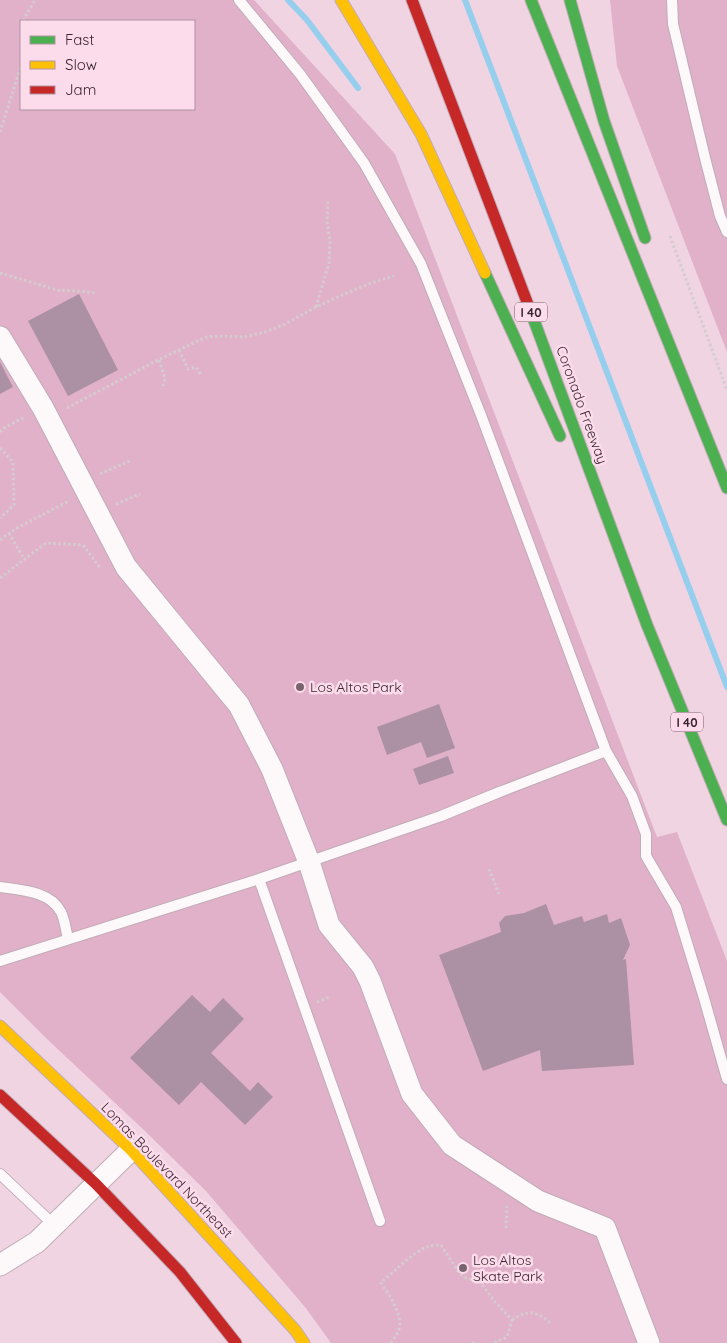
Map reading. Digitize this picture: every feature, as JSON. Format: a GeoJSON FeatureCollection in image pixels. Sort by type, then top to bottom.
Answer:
{"type":"FeatureCollection","features":[{"type":"Feature","properties":{"kind":"main road"},"geometry":{"type":"LineString","coordinates":[[341,0],[421,134],[565,446]]}},
{"type":"Feature","properties":{"kind":"main road","name":"Coronado Freeway"},"geometry":{"type":"LineString","coordinates":[[412,0],[509,250],[647,625],[727,820]]}},
{"type":"Feature","properties":{"kind":"main road"},"geometry":{"type":"LineString","coordinates":[[531,0],[727,488]]}},
{"type":"Feature","properties":{"kind":"main road"},"geometry":{"type":"LineString","coordinates":[[570,0],[604,121],[649,250]]}},
{"type":"Feature","properties":{"kind":"main road"},"geometry":{"type":"LineString","coordinates":[[691,369],[727,470]]}},
{"type":"Feature","properties":{"kind":"main road"},"geometry":{"type":"LineString","coordinates":[[585,491],[647,625]]}},
{"type":"Feature","properties":{"kind":"main road","name":"Lomas Boulevard Northeast"},"geometry":{"type":"LineString","coordinates":[[0,1026],[131,1150],[295,1330],[304,1343]]}},
{"type":"Feature","properties":{"kind":"main road"},"geometry":{"type":"LineString","coordinates":[[0,1095],[96,1184],[180,1272],[236,1343]]}},
{"type":"Feature","properties":{"kind":"street"},"geometry":{"type":"LineString","coordinates":[[0,338],[46,412],[126,567],[239,705],[272,769],[309,862],[329,925],[363,967],[370,981],[412,1094],[452,1145],[538,1200],[605,1228],[650,1343]]}},
{"type":"Feature","properties":{"kind":"street"},"geometry":{"type":"LineString","coordinates":[[0,1265],[37,1242],[131,1150]]}},
{"type":"Feature","properties":{"kind":"lane"},"geometry":{"type":"LineString","coordinates":[[238,0],[300,74],[364,163],[420,264],[481,415],[606,752],[632,796],[646,834],[646,856],[676,907],[727,1079]]}},
{"type":"Feature","properties":{"kind":"lane"},"geometry":{"type":"LineString","coordinates":[[672,0],[673,24],[720,216],[727,232]]}},
{"type":"Feature","properties":{"kind":"lane"},"geometry":{"type":"LineString","coordinates":[[0,961],[309,862],[441,816],[606,752]]}},
{"type":"Feature","properties":{"kind":"lane"},"geometry":{"type":"LineString","coordinates":[[258,879],[380,1221]]}},
{"type":"Feature","properties":{"kind":"lane"},"geometry":{"type":"LineString","coordinates":[[0,887],[35,893],[54,902],[62,913],[68,939]]}},
{"type":"Feature","properties":{"kind":"lane"},"geometry":{"type":"LineString","coordinates":[[0,1174],[54,1225]]}},
{"type":"Feature","properties":{"kind":"path"},"geometry":{"type":"LineString","coordinates":[[24,20],[35,0]]}},
{"type":"Feature","properties":{"kind":"path"},"geometry":{"type":"LineString","coordinates":[[0,132],[20,69]]}},
{"type":"Feature","properties":{"kind":"path"},"geometry":{"type":"LineString","coordinates":[[316,307],[329,263],[328,200]]}},
{"type":"Feature","properties":{"kind":"path"},"geometry":{"type":"LineString","coordinates":[[0,273],[61,291],[96,293]]}},
{"type":"Feature","properties":{"kind":"path"},"geometry":{"type":"LineString","coordinates":[[0,432],[4,428],[91,396],[206,337],[243,337],[265,332],[285,324],[316,307],[372,283],[394,276]]}},
{"type":"Feature","properties":{"kind":"path"},"geometry":{"type":"LineString","coordinates":[[179,350],[188,369],[196,367],[202,376]]}},
{"type":"Feature","properties":{"kind":"path"},"geometry":{"type":"LineString","coordinates":[[159,360],[165,379],[162,389]]}},
{"type":"Feature","properties":{"kind":"path"},"geometry":{"type":"LineString","coordinates":[[0,448],[13,462],[14,505],[0,518]]}},
{"type":"Feature","properties":{"kind":"path"},"geometry":{"type":"LineString","coordinates":[[0,540],[84,487],[132,460]]}},
{"type":"Feature","properties":{"kind":"path"},"geometry":{"type":"LineString","coordinates":[[8,534],[24,559]]}},
{"type":"Feature","properties":{"kind":"path"},"geometry":{"type":"LineString","coordinates":[[0,578],[46,543],[83,544],[106,576]]}},
{"type":"Feature","properties":{"kind":"path"},"geometry":{"type":"LineString","coordinates":[[490,869],[499,894]]}},
{"type":"Feature","properties":{"kind":"path"},"geometry":{"type":"LineString","coordinates":[[391,1343],[399,1330],[400,1318],[381,1283],[418,1252],[430,1246],[441,1244],[459,1273],[466,1278],[481,1282],[495,1302],[512,1320]]}},
{"type":"Feature","properties":{"kind":"path"},"geometry":{"type":"LineString","coordinates":[[494,1343],[507,1337],[512,1320],[518,1316],[538,1313],[551,1324]]}},
{"type":"Feature","properties":{"kind":"shaded area","name":"Los Altos Park"},"geometry":{"type":"Polygon","coordinates":[[[0,0],[254,0],[395,154],[657,837],[677,832],[727,961],[727,1343],[331,1343],[305,1307],[206,1191],[0,992],[0,0]]]}},
{"type":"Feature","properties":{"kind":"shaded area"},"geometry":{"type":"Polygon","coordinates":[[[610,0],[727,0],[727,352],[617,66],[610,0]]]}},
{"type":"Feature","properties":{"kind":"building"},"geometry":{"type":"Polygon","coordinates":[[[79,294],[118,370],[68,396],[28,321],[79,294]]]}},
{"type":"Feature","properties":{"kind":"building"},"geometry":{"type":"Polygon","coordinates":[[[0,362],[13,387],[0,394],[0,362]]]}},
{"type":"Feature","properties":{"kind":"building"},"geometry":{"type":"Polygon","coordinates":[[[439,704],[455,748],[427,758],[421,742],[387,755],[377,727],[439,704]]]}},
{"type":"Feature","properties":{"kind":"building"},"geometry":{"type":"Polygon","coordinates":[[[448,756],[454,773],[419,785],[413,769],[448,756]]]}},
{"type":"Feature","properties":{"kind":"building"},"geometry":{"type":"Polygon","coordinates":[[[546,904],[554,925],[582,916],[584,922],[607,914],[609,923],[621,918],[630,945],[623,960],[626,959],[634,1065],[542,1071],[540,1050],[483,1071],[439,955],[501,932],[499,923],[505,916],[524,913],[546,904]]]}},
{"type":"Feature","properties":{"kind":"building"},"geometry":{"type":"Polygon","coordinates":[[[192,995],[210,1012],[223,998],[244,1019],[211,1053],[250,1091],[258,1082],[273,1097],[245,1125],[201,1082],[179,1105],[130,1058],[192,995]]]}},
{"type":"Feature","properties":{"kind":"waterway"},"geometry":{"type":"LineString","coordinates":[[288,0],[307,20],[358,88]]}},
{"type":"Feature","properties":{"kind":"waterway"},"geometry":{"type":"LineString","coordinates":[[465,0],[727,687]]}},
{"type":"Feature","properties":{"kind":"traffic: fast"},"geometry":{"type":"LineString","coordinates":[[531,0],[727,488]]}},
{"type":"Feature","properties":{"kind":"traffic: fast"},"geometry":{"type":"LineString","coordinates":[[570,0],[604,121],[645,238]]}},
{"type":"Feature","properties":{"kind":"traffic: fast"},"geometry":{"type":"LineString","coordinates":[[485,273],[560,436]]}},
{"type":"Feature","properties":{"kind":"traffic: fast"},"geometry":{"type":"LineString","coordinates":[[532,315],[647,625],[727,820]]}},
{"type":"Feature","properties":{"kind":"traffic: slow"},"geometry":{"type":"LineString","coordinates":[[341,0],[421,134],[485,273]]}},
{"type":"Feature","properties":{"kind":"traffic: slow"},"geometry":{"type":"LineString","coordinates":[[0,1026],[131,1150],[295,1330],[304,1343]]}},
{"type":"Feature","properties":{"kind":"traffic: jam"},"geometry":{"type":"LineString","coordinates":[[412,0],[532,315]]}},
{"type":"Feature","properties":{"kind":"traffic: jam"},"geometry":{"type":"LineString","coordinates":[[0,1095],[96,1184],[180,1272],[236,1343]]}},
{"type":"Feature","properties":{"kind":"place","name":"Los Altos Park"},"geometry":{"type":"Point","coordinates":[300,687]}},
{"type":"Feature","properties":{"kind":"place","name":"Los Altos Skate Park"},"geometry":{"type":"Point","coordinates":[463,1268]}}]}
